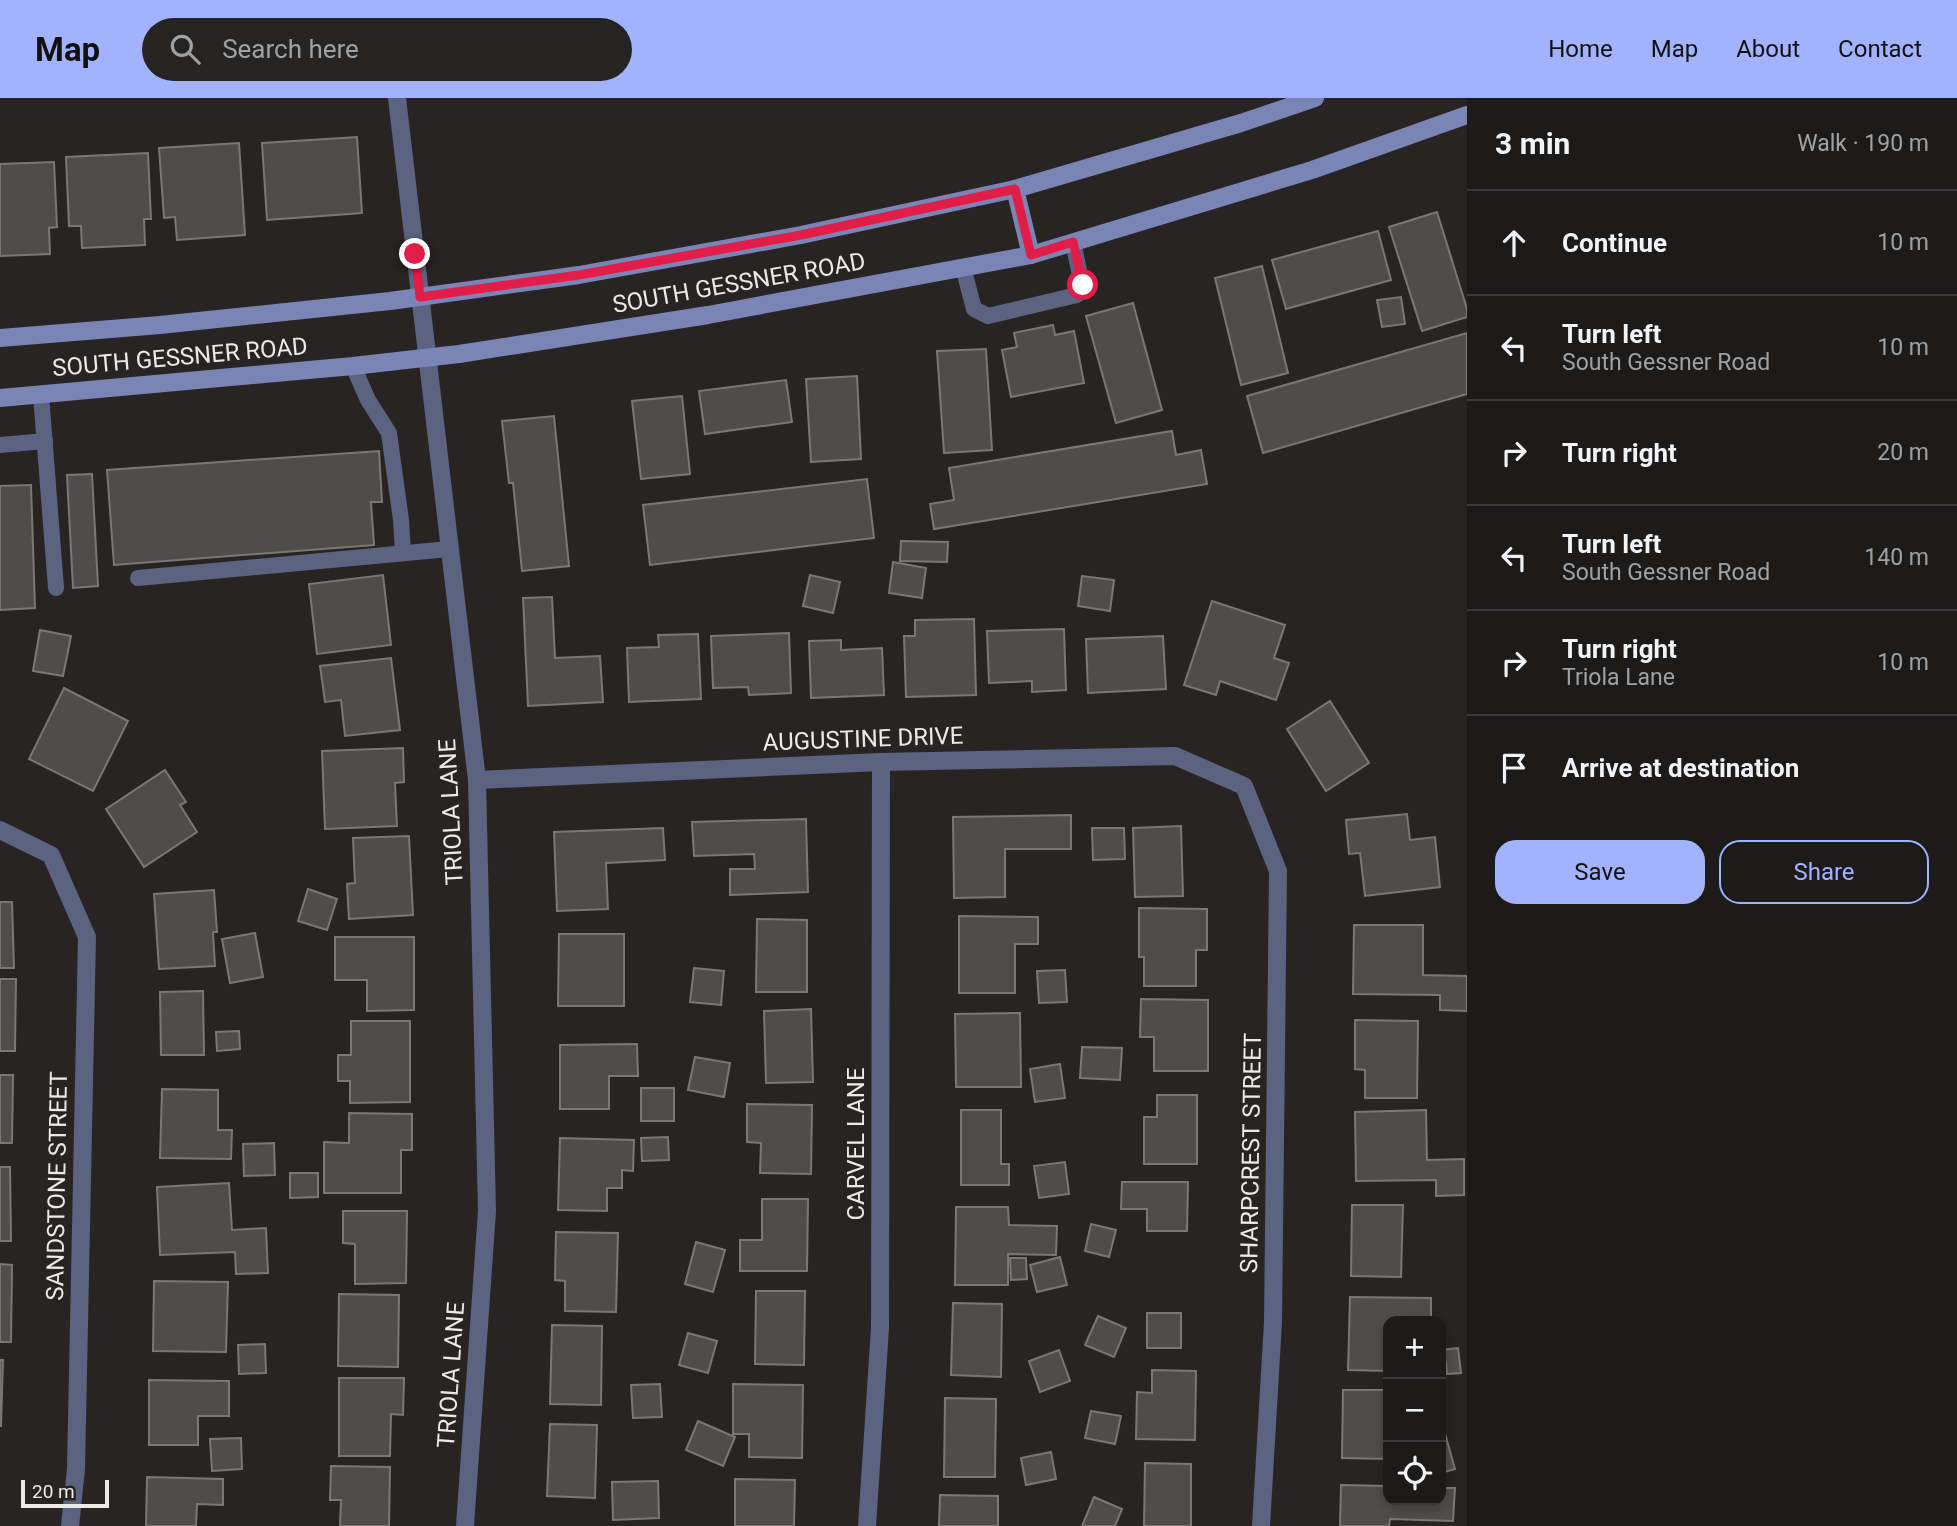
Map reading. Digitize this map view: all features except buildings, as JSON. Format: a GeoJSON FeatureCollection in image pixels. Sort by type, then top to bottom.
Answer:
{"type":"FeatureCollection","features":[{"type":"Feature","properties":{"kind":"main road","name":"SOUTH GESSNER ROAD"},"geometry":{"type":"LineString","coordinates":[[0,338],[160,326],[420,297],[579,275],[788,237],[1015,189],[1241,123],[1315,98]]}},
{"type":"Feature","properties":{"kind":"main road","name":"SOUTH GESSNER ROAD"},"geometry":{"type":"LineString","coordinates":[[0,398],[427,358],[708,316],[1031,255],[1312,170],[1467,116]]}},
{"type":"Feature","properties":{"kind":"main road"},"geometry":{"type":"LineString","coordinates":[[1015,189],[1031,255]]}},
{"type":"Feature","properties":{"kind":"street","name":"TRIOLA LANE"},"geometry":{"type":"LineString","coordinates":[[398,105],[477,780],[486,1211],[465,1526]]}},
{"type":"Feature","properties":{"kind":"street","name":"AUGUSTINE DRIVE"},"geometry":{"type":"LineString","coordinates":[[477,780],[881,762],[1175,756],[1244,786]]}},
{"type":"Feature","properties":{"kind":"street","name":"CARVEL LANE"},"geometry":{"type":"LineString","coordinates":[[867,1526],[880,1328],[881,762]]}},
{"type":"Feature","properties":{"kind":"street","name":"SHARPCREST STREET"},"geometry":{"type":"LineString","coordinates":[[1244,786],[1278,871],[1273,1322],[1261,1526]]}},
{"type":"Feature","properties":{"kind":"street","name":"SANDSTONE STREET"},"geometry":{"type":"LineString","coordinates":[[0,830],[51,856],[87,937],[76,1469],[70,1526]]}},
{"type":"Feature","properties":{"kind":"lane"},"geometry":{"type":"LineString","coordinates":[[962,267],[974,309],[988,316],[1077,295],[1083,285],[1073,242]]}},
{"type":"Feature","properties":{"kind":"lane"},"geometry":{"type":"LineString","coordinates":[[353,366],[368,400],[388,433],[401,520],[403,553]]}},
{"type":"Feature","properties":{"kind":"lane"},"geometry":{"type":"LineString","coordinates":[[41,394],[57,588]]}},
{"type":"Feature","properties":{"kind":"lane"},"geometry":{"type":"LineString","coordinates":[[0,445],[45,441]]}},
{"type":"Feature","properties":{"kind":"lane"},"geometry":{"type":"LineString","coordinates":[[138,578],[449,549]]}},
{"type":"Feature","properties":{"kind":"route"},"geometry":{"type":"LineString","coordinates":[[415,254],[420,297],[579,275],[801,235],[1015,189],[1031,255],[1073,242],[1083,285]]}}]}
